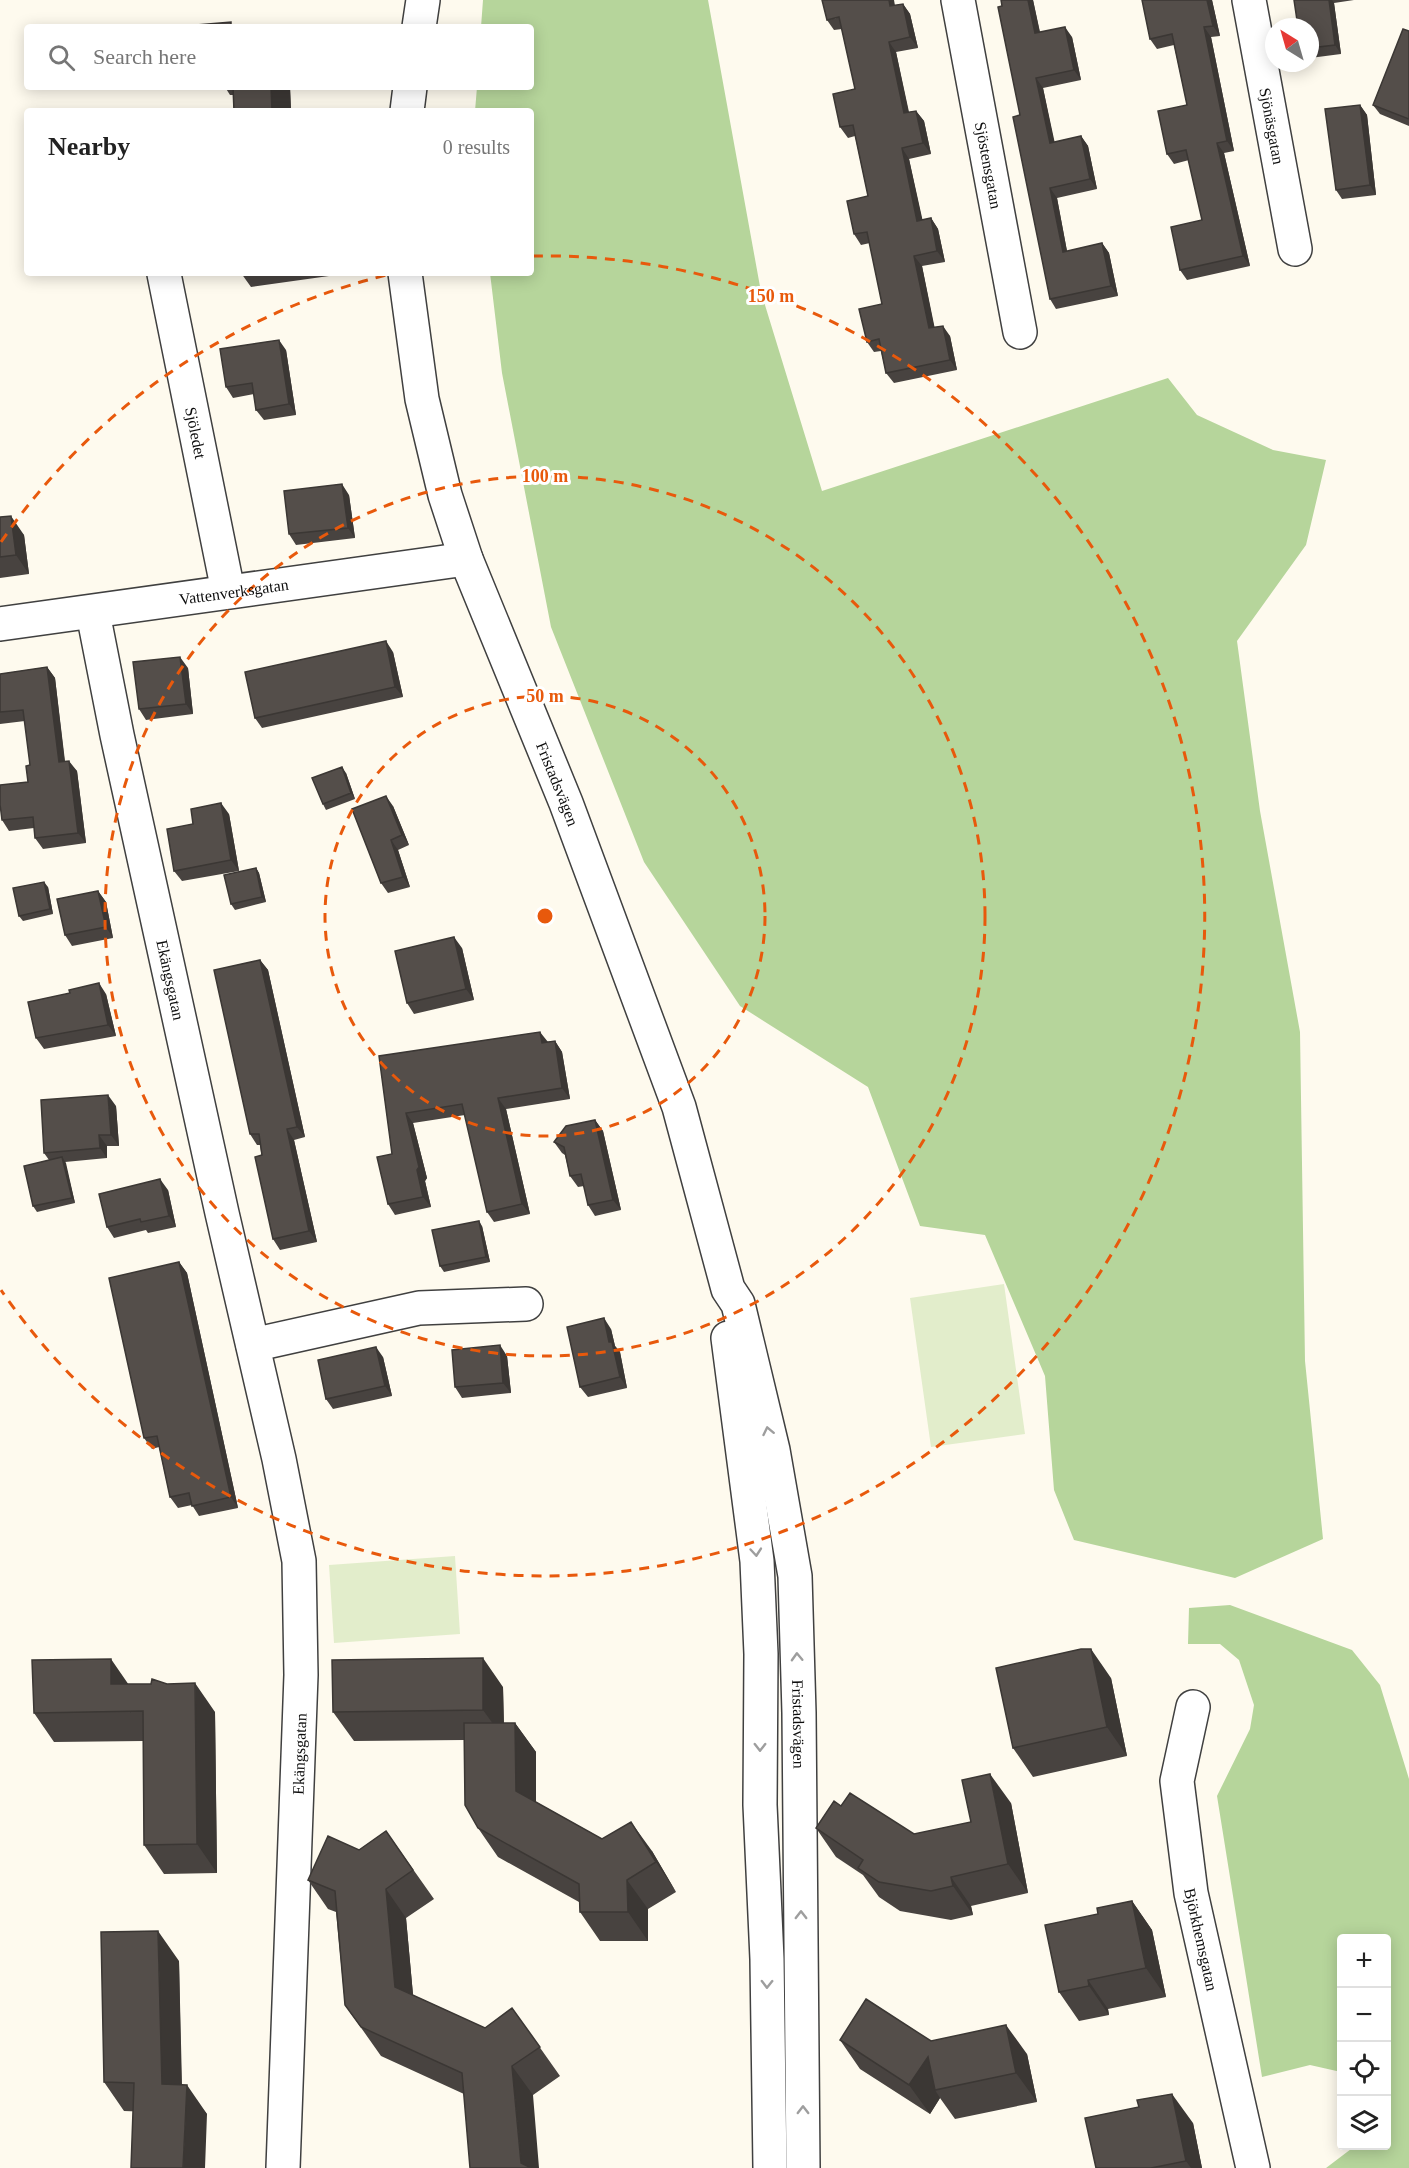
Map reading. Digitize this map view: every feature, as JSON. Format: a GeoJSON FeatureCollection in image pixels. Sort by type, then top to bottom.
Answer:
{"type":"FeatureCollection","features":[{"type":"Feature","properties":{"kind":"street"},"geometry":{"type":"LineString","coordinates":[[419,24],[423,0]]}},
{"type":"Feature","properties":{"kind":"street","name":"Sjöstensgatan"},"geometry":{"type":"LineString","coordinates":[[958,0],[1020,332]]}},
{"type":"Feature","properties":{"kind":"street","name":"Sjönäsgatan"},"geometry":{"type":"LineString","coordinates":[[1249,0],[1295,249]]}},
{"type":"Feature","properties":{"kind":"street"},"geometry":{"type":"LineString","coordinates":[[407,108],[410,90]]}},
{"type":"Feature","properties":{"kind":"street","name":"Sjöledet"},"geometry":{"type":"LineString","coordinates":[[164,276],[228,591]]}},
{"type":"Feature","properties":{"kind":"street","name":"Fristadsvägen"},"geometry":{"type":"LineString","coordinates":[[405,276],[422,399],[445,495],[466,560],[566,803],[651,1028],[685,1127],[728,1289],[738,1304],[760,1389],[795,1576],[799,1713],[803,2168]]}},
{"type":"Feature","properties":{"kind":"street","name":"Vattenverksgatan"},"geometry":{"type":"LineString","coordinates":[[0,624],[466,560]]}},
{"type":"Feature","properties":{"kind":"street","name":"Ekängsgatan"},"geometry":{"type":"LineString","coordinates":[[93,613],[129,793],[299,1561],[301,1675],[283,2168]]}},
{"type":"Feature","properties":{"kind":"street","name":"Fristadsvägen"},"geometry":{"type":"LineString","coordinates":[[728,1289],[724,1311],[757,1561],[761,1654],[760,1805],[767,1959],[770,2168]]}},
{"type":"Feature","properties":{"kind":"street"},"geometry":{"type":"LineString","coordinates":[[253,1345],[418,1308],[526,1305]]}},
{"type":"Feature","properties":{"kind":"street","name":"Björkhemsgatan"},"geometry":{"type":"LineString","coordinates":[[1193,1707],[1177,1781],[1191,1893],[1253,2168]]}},
{"type":"Feature","properties":{"kind":"green space"},"geometry":{"type":"Polygon","coordinates":[[[483,0],[708,0],[761,292],[822,491],[1168,378],[1197,415],[1273,450],[1326,460],[1306,545],[1237,641],[1260,811],[1300,1032],[1305,1361],[1323,1539],[1235,1578],[1074,1540],[1054,1490],[1045,1376],[985,1235],[920,1226],[868,1087],[740,1006],[644,862],[551,627],[502,373],[490,276],[534,276],[534,108],[475,108],[477,90],[534,90],[534,24],[481,24],[483,0]]]}},
{"type":"Feature","properties":{"kind":"green space"},"geometry":{"type":"Polygon","coordinates":[[[1004,1284],[1025,1434],[931,1447],[910,1298],[1004,1284]]]}},
{"type":"Feature","properties":{"kind":"green space"},"geometry":{"type":"Polygon","coordinates":[[[455,1556],[460,1634],[334,1643],[329,1565],[455,1556]]]}},
{"type":"Feature","properties":{"kind":"green space"},"geometry":{"type":"Polygon","coordinates":[[[1230,1605],[1352,1650],[1380,1685],[1409,1779],[1409,2168],[1326,2168],[1350,2150],[1391,2150],[1391,1934],[1337,1934],[1337,2071],[1310,2065],[1262,2077],[1217,1796],[1250,1729],[1254,1705],[1239,1660],[1220,1644],[1188,1644],[1189,1608],[1230,1605]]]}},
{"type":"Feature","properties":{"kind":"building"},"geometry":{"type":"Polygon","coordinates":[[[822,0],[889,0],[890,6],[903,4],[910,37],[889,42],[904,113],[916,111],[923,143],[902,148],[917,221],[931,218],[937,251],[914,256],[929,328],[943,326],[950,360],[886,373],[879,339],[867,342],[859,309],[882,304],[867,232],[854,234],[847,201],[868,196],[853,125],[840,127],[833,94],[855,89],[839,17],[827,20],[822,0]]]}},
{"type":"Feature","properties":{"kind":"building"},"geometry":{"type":"Polygon","coordinates":[[[1001,0],[1028,0],[1035,33],[1065,27],[1074,70],[1036,78],[1050,143],[1081,136],[1090,179],[1050,188],[1063,252],[1102,243],[1111,286],[1050,299],[1013,117],[1020,115],[998,7],[1002,6],[1001,0]]]}},
{"type":"Feature","properties":{"kind":"building"},"geometry":{"type":"Polygon","coordinates":[[[1142,0],[1207,0],[1213,26],[1204,27],[1227,141],[1217,143],[1243,256],[1180,270],[1171,227],[1202,220],[1186,150],[1167,154],[1158,111],[1187,105],[1172,34],[1150,39],[1142,0]]]}},
{"type":"Feature","properties":{"kind":"building"},"geometry":{"type":"Polygon","coordinates":[[[1294,0],[1329,0],[1335,45],[1319,47],[1319,18],[1297,18],[1294,0]]]}},
{"type":"Feature","properties":{"kind":"building"},"geometry":{"type":"Polygon","coordinates":[[[231,22],[231,24],[207,24],[231,22]]]}},
{"type":"Feature","properties":{"kind":"building"},"geometry":{"type":"Polygon","coordinates":[[[1403,29],[1409,31],[1409,119],[1373,105],[1403,29]]]}},
{"type":"Feature","properties":{"kind":"building"},"geometry":{"type":"Polygon","coordinates":[[[233,90],[271,90],[272,108],[234,108],[233,90]]]}},
{"type":"Feature","properties":{"kind":"building"},"geometry":{"type":"Polygon","coordinates":[[[1360,105],[1370,185],[1336,190],[1325,109],[1360,105]]]}},
{"type":"Feature","properties":{"kind":"building"},"geometry":{"type":"Polygon","coordinates":[[[279,340],[289,404],[256,410],[252,383],[226,387],[220,349],[279,340]]]}},
{"type":"Feature","properties":{"kind":"building"},"geometry":{"type":"Polygon","coordinates":[[[342,484],[348,528],[289,534],[284,491],[342,484]]]}},
{"type":"Feature","properties":{"kind":"building"},"geometry":{"type":"Polygon","coordinates":[[[11,516],[16,555],[0,557],[0,517],[11,516]]]}},
{"type":"Feature","properties":{"kind":"building"},"geometry":{"type":"Polygon","coordinates":[[[386,641],[395,687],[255,718],[245,672],[386,641]]]}},
{"type":"Feature","properties":{"kind":"building"},"geometry":{"type":"Polygon","coordinates":[[[180,657],[186,704],[139,709],[133,662],[180,657]]]}},
{"type":"Feature","properties":{"kind":"building"},"geometry":{"type":"Polygon","coordinates":[[[47,667],[59,762],[69,761],[78,833],[35,838],[33,817],[2,820],[0,785],[28,782],[26,766],[30,765],[23,710],[0,712],[0,674],[47,667]]]}},
{"type":"Feature","properties":{"kind":"building"},"geometry":{"type":"Polygon","coordinates":[[[342,767],[351,793],[323,804],[312,778],[342,767]]]}},
{"type":"Feature","properties":{"kind":"building"},"geometry":{"type":"Polygon","coordinates":[[[386,796],[402,835],[391,840],[403,877],[381,883],[352,809],[386,796]]]}},
{"type":"Feature","properties":{"kind":"building"},"geometry":{"type":"Polygon","coordinates":[[[221,803],[231,860],[174,871],[167,829],[193,824],[191,809],[221,803]]]}},
{"type":"Feature","properties":{"kind":"building"},"geometry":{"type":"Polygon","coordinates":[[[256,868],[262,897],[231,904],[224,875],[256,868]]]}},
{"type":"Feature","properties":{"kind":"building"},"geometry":{"type":"Polygon","coordinates":[[[44,882],[50,909],[19,916],[13,888],[44,882]]]}},
{"type":"Feature","properties":{"kind":"building"},"geometry":{"type":"Polygon","coordinates":[[[98,891],[106,927],[65,935],[57,899],[98,891]]]}},
{"type":"Feature","properties":{"kind":"building"},"geometry":{"type":"Polygon","coordinates":[[[454,937],[466,989],[407,1003],[395,951],[454,937]]]}},
{"type":"Feature","properties":{"kind":"building"},"geometry":{"type":"Polygon","coordinates":[[[260,960],[297,1127],[287,1129],[309,1231],[273,1239],[255,1157],[262,1155],[259,1134],[250,1134],[214,970],[260,960]]]}},
{"type":"Feature","properties":{"kind":"building"},"geometry":{"type":"Polygon","coordinates":[[[99,983],[108,1025],[36,1038],[28,1002],[70,993],[69,990],[99,983]]]}},
{"type":"Feature","properties":{"kind":"building"},"geometry":{"type":"Polygon","coordinates":[[[540,1032],[542,1043],[555,1041],[562,1088],[498,1098],[522,1204],[487,1212],[462,1104],[406,1113],[419,1167],[417,1170],[423,1197],[388,1204],[377,1157],[392,1154],[379,1056],[540,1032]]]}},
{"type":"Feature","properties":{"kind":"building"},"geometry":{"type":"Polygon","coordinates":[[[108,1095],[111,1135],[99,1135],[100,1148],[44,1153],[41,1100],[108,1095]]]}},
{"type":"Feature","properties":{"kind":"building"},"geometry":{"type":"Polygon","coordinates":[[[595,1120],[613,1200],[588,1205],[581,1174],[570,1176],[564,1147],[554,1142],[566,1126],[595,1120]]]}},
{"type":"Feature","properties":{"kind":"building"},"geometry":{"type":"Polygon","coordinates":[[[62,1157],[72,1198],[33,1206],[24,1166],[62,1157]]]}},
{"type":"Feature","properties":{"kind":"building"},"geometry":{"type":"Polygon","coordinates":[[[160,1179],[169,1216],[141,1222],[140,1219],[107,1227],[99,1194],[160,1179]]]}},
{"type":"Feature","properties":{"kind":"building"},"geometry":{"type":"Polygon","coordinates":[[[479,1221],[486,1257],[440,1266],[432,1230],[479,1221]]]}},
{"type":"Feature","properties":{"kind":"building"},"geometry":{"type":"Polygon","coordinates":[[[179,1262],[231,1497],[192,1506],[189,1493],[170,1497],[157,1436],[144,1438],[109,1278],[179,1262]]]}},
{"type":"Feature","properties":{"kind":"building"},"geometry":{"type":"Polygon","coordinates":[[[604,1318],[620,1377],[580,1387],[567,1327],[604,1318]]]}},
{"type":"Feature","properties":{"kind":"building"},"geometry":{"type":"Polygon","coordinates":[[[500,1345],[503,1383],[455,1387],[452,1350],[500,1345]]]}},
{"type":"Feature","properties":{"kind":"building"},"geometry":{"type":"Polygon","coordinates":[[[376,1347],[385,1386],[326,1399],[318,1360],[376,1347]]]}},
{"type":"Feature","properties":{"kind":"building"},"geometry":{"type":"Polygon","coordinates":[[[1081,1649],[1091,1649],[1107,1727],[1013,1748],[996,1668],[1081,1649]]]}},
{"type":"Feature","properties":{"kind":"building"},"geometry":{"type":"Polygon","coordinates":[[[483,1658],[483,1710],[333,1712],[332,1660],[483,1658]]]}},
{"type":"Feature","properties":{"kind":"building"},"geometry":{"type":"Polygon","coordinates":[[[111,1659],[111,1684],[151,1684],[152,1679],[167,1684],[195,1683],[197,1844],[144,1845],[143,1711],[34,1713],[32,1660],[111,1659]]]}},
{"type":"Feature","properties":{"kind":"building"},"geometry":{"type":"Polygon","coordinates":[[[464,1723],[515,1723],[516,1791],[602,1839],[631,1822],[656,1862],[627,1880],[628,1912],[580,1912],[579,1884],[478,1828],[465,1805],[464,1723]]]}},
{"type":"Feature","properties":{"kind":"building"},"geometry":{"type":"Polygon","coordinates":[[[990,1774],[1008,1864],[951,1877],[953,1886],[931,1891],[879,1882],[858,1868],[863,1860],[816,1828],[834,1801],[841,1806],[850,1793],[914,1834],[971,1822],[962,1780],[990,1774]]]}},
{"type":"Feature","properties":{"kind":"building"},"geometry":{"type":"Polygon","coordinates":[[[386,1831],[413,1870],[386,1889],[395,1987],[485,2028],[512,2008],[540,2047],[512,2066],[521,2163],[531,2168],[470,2168],[462,2073],[361,2027],[345,2005],[335,1891],[308,1880],[328,1836],[359,1850],[386,1831]]]}},
{"type":"Feature","properties":{"kind":"building"},"geometry":{"type":"Polygon","coordinates":[[[1132,1901],[1146,1968],[1088,1980],[1089,1986],[1059,1992],[1045,1925],[1098,1914],[1097,1908],[1132,1901]]]}},
{"type":"Feature","properties":{"kind":"building"},"geometry":{"type":"Polygon","coordinates":[[[158,1931],[162,2084],[187,2085],[183,2168],[131,2168],[134,2083],[104,2082],[101,1932],[158,1931]]]}},
{"type":"Feature","properties":{"kind":"building"},"geometry":{"type":"Polygon","coordinates":[[[866,1999],[931,2041],[1006,2025],[1016,2073],[935,2090],[928,2057],[909,2085],[840,2040],[866,1999]]]}},
{"type":"Feature","properties":{"kind":"building"},"geometry":{"type":"Polygon","coordinates":[[[1172,2094],[1186,2161],[1151,2168],[1096,2168],[1085,2118],[1139,2107],[1137,2100],[1172,2094]]]}}]}
